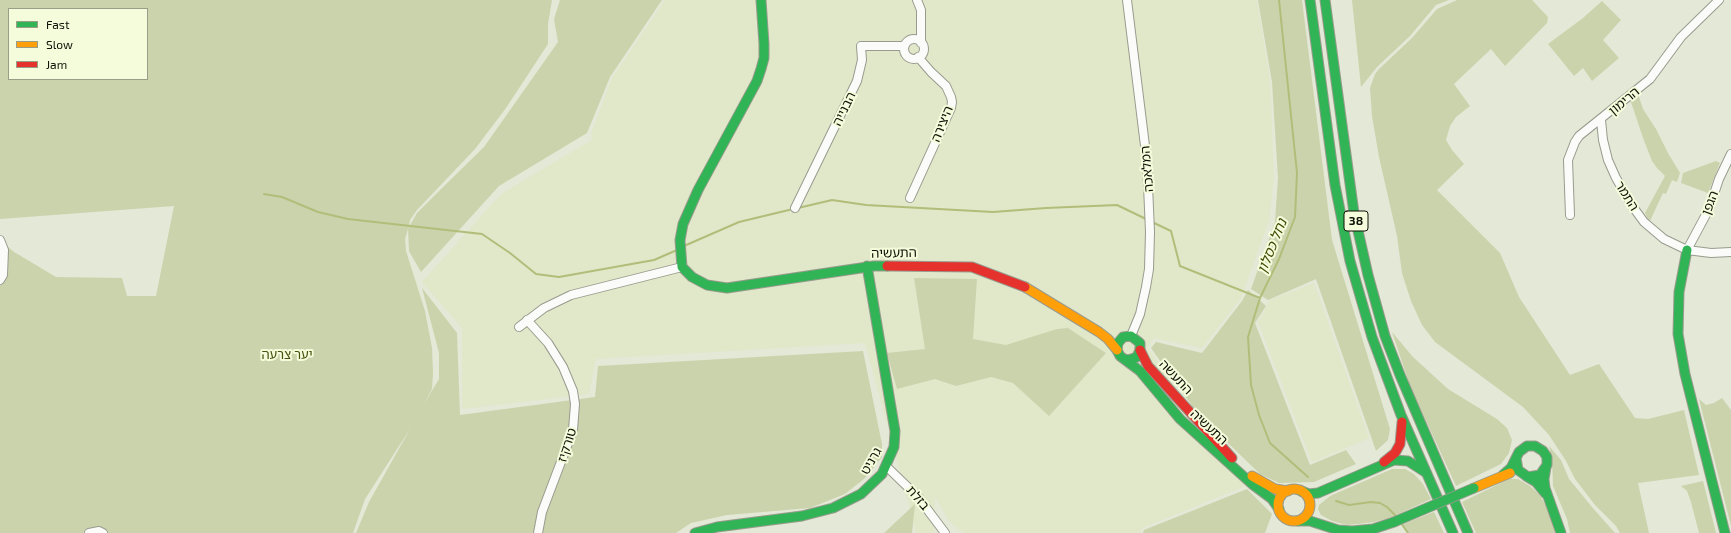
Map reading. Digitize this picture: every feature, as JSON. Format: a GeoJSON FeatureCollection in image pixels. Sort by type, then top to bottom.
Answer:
{"type":"FeatureCollection","features":[{"type":"Feature","properties":{"kind":"main road"},"geometry":{"type":"LineString","coordinates":[[682,267],[680,240],[683,224],[688,211],[761,69],[764,58],[764,44],[761,0]]}},
{"type":"Feature","properties":{"kind":"main road","name":"38"},"geometry":{"type":"LineString","coordinates":[[1310,0],[1335,185],[1350,261],[1372,337],[1401,415],[1453,533]]}},
{"type":"Feature","properties":{"kind":"main road","name":"38"},"geometry":{"type":"LineString","coordinates":[[1325,0],[1354,213],[1368,275],[1386,336],[1400,375],[1468,533]]}},
{"type":"Feature","properties":{"kind":"main road"},"geometry":{"type":"LineString","coordinates":[[1687,250],[1679,292],[1678,334],[1685,374],[1725,533]]}},
{"type":"Feature","properties":{"kind":"main road","name":"התעשיה"},"geometry":{"type":"LineString","coordinates":[[682,267],[698,282],[716,287],[727,288],[867,266],[972,267],[1020,284],[1099,332],[1108,339],[1117,350]]}},
{"type":"Feature","properties":{"kind":"main road","name":"גרניט"},"geometry":{"type":"LineString","coordinates":[[695,533],[717,527],[802,516],[833,508],[861,494],[872,485],[886,466],[894,447],[895,431],[867,266]]}},
{"type":"Feature","properties":{"kind":"main road","name":"התעשיה"},"geometry":{"type":"LineString","coordinates":[[1099,332],[1127,337]]}},
{"type":"Feature","properties":{"kind":"main road"},"geometry":{"type":"LineString","coordinates":[[1127,337],[1140,343],[1140,350],[1137,357],[1129,360],[1120,356],[1117,350],[1118,343],[1127,337]]}},
{"type":"Feature","properties":{"kind":"main road","name":"התעשה"},"geometry":{"type":"LineString","coordinates":[[1140,350],[1148,366],[1239,466],[1262,483],[1275,489],[1288,491]]}},
{"type":"Feature","properties":{"kind":"main road","name":"התעשיה"},"geometry":{"type":"LineString","coordinates":[[1125,359],[1140,371],[1180,419],[1252,484],[1272,499],[1279,509]]}},
{"type":"Feature","properties":{"kind":"main road"},"geometry":{"type":"LineString","coordinates":[[1381,465],[1391,457],[1400,444],[1403,428],[1401,415]]}},
{"type":"Feature","properties":{"kind":"main road"},"geometry":{"type":"LineString","coordinates":[[1503,475],[1511,468],[1523,448],[1535,446],[1542,449],[1546,455],[1544,482],[1561,533]]}},
{"type":"Feature","properties":{"kind":"main road"},"geometry":{"type":"LineString","coordinates":[[1516,458],[1517,468],[1525,476],[1538,484],[1549,499]]}},
{"type":"Feature","properties":{"kind":"main road"},"geometry":{"type":"LineString","coordinates":[[1427,475],[1416,465],[1404,460],[1394,460],[1314,494],[1294,489],[1288,491],[1280,497],[1278,504],[1279,509],[1286,519],[1291,521],[1310,521],[1345,531],[1373,529],[1394,522],[1503,475],[1512,473],[1525,476],[1538,476],[1546,467]]}},
{"type":"Feature","properties":{"kind":"main road"},"geometry":{"type":"LineString","coordinates":[[1298,521],[1306,516],[1317,496],[1325,490]]}},
{"type":"Feature","properties":{"kind":"main road"},"geometry":{"type":"LineString","coordinates":[[1301,491],[1308,497],[1313,517],[1324,526]]}},
{"type":"Feature","properties":{"kind":"street"},"geometry":{"type":"LineString","coordinates":[[917,0],[921,10],[921,43],[923,50],[918,57],[912,59],[904,51],[904,46],[912,39],[915,39],[921,43]]}},
{"type":"Feature","properties":{"kind":"street","name":"המלאכה"},"geometry":{"type":"LineString","coordinates":[[1127,337],[1140,314],[1146,287],[1149,269],[1150,232],[1147,162],[1128,0]]}},
{"type":"Feature","properties":{"kind":"street","name":"הרימון"},"geometry":{"type":"LineString","coordinates":[[1570,215],[1567,173],[1568,160],[1570,150],[1579,136],[1601,120],[1650,79],[1681,37],[1719,0]]}},
{"type":"Feature","properties":{"kind":"street","name":"הבנייה"},"geometry":{"type":"LineString","coordinates":[[795,208],[857,81],[862,60],[861,46],[904,46]]}},
{"type":"Feature","properties":{"kind":"street","name":"היצירה"},"geometry":{"type":"LineString","coordinates":[[910,198],[951,108],[952,102],[946,86],[918,57]]}},
{"type":"Feature","properties":{"kind":"street","name":"התמר"},"geometry":{"type":"LineString","coordinates":[[1601,120],[1603,140],[1608,160],[1616,178],[1633,208],[1654,231],[1664,239],[1687,250],[1711,253],[1731,252]]}},
{"type":"Feature","properties":{"kind":"street","name":"הגפן"},"geometry":{"type":"LineString","coordinates":[[1687,250],[1709,209],[1719,179],[1731,154]]}},
{"type":"Feature","properties":{"kind":"street"},"geometry":{"type":"LineString","coordinates":[[0,240],[4,250],[3,275],[0,280]]}},
{"type":"Feature","properties":{"kind":"street"},"geometry":{"type":"LineString","coordinates":[[519,327],[550,304],[579,293],[682,267]]}},
{"type":"Feature","properties":{"kind":"street","name":"טורקיז"},"geometry":{"type":"LineString","coordinates":[[527,320],[548,343],[563,367],[573,391],[575,404],[573,430],[569,445],[542,512],[538,533]]}},
{"type":"Feature","properties":{"kind":"street","name":"בזלת"},"geometry":{"type":"LineString","coordinates":[[886,466],[918,497],[945,533]]}},
{"type":"Feature","properties":{"kind":"street"},"geometry":{"type":"LineString","coordinates":[[89,533],[99,531],[103,533]]}},
{"type":"Feature","properties":{"kind":"shaded area"},"geometry":{"type":"Polygon","coordinates":[[[665,0],[1257,0],[1270,80],[1274,178],[1269,221],[1241,298],[1202,348],[1153,338],[1148,348],[1245,486],[1142,528],[1140,533],[963,533],[949,521],[935,497],[934,533],[915,533],[915,528],[865,343],[596,359],[589,394],[462,409],[462,328],[422,282],[501,194],[592,140],[591,134],[612,78],[665,0]]]}},
{"type":"Feature","properties":{"kind":"shaded area"},"geometry":{"type":"Polygon","coordinates":[[[1314,283],[1369,438],[1312,462],[1258,322],[1270,300],[1314,283]]]}},
{"type":"Feature","properties":{"kind":"green space","name":"יער צרעה"},"geometry":{"type":"Polygon","coordinates":[[[0,0],[552,0],[548,24],[548,44],[506,108],[475,149],[417,210],[410,220],[409,227],[417,213],[484,147],[558,42],[554,19],[560,0],[662,0],[610,77],[587,133],[499,186],[421,272],[409,251],[408,229],[405,239],[406,251],[425,311],[432,348],[432,389],[424,404],[439,379],[439,353],[422,288],[457,333],[460,415],[595,397],[598,366],[863,351],[882,444],[882,457],[865,478],[845,494],[810,508],[727,515],[691,523],[676,533],[356,533],[369,502],[410,429],[365,499],[353,533],[0,533],[0,240],[14,252],[56,277],[122,278],[127,296],[156,296],[174,206],[0,219],[0,0]]]}},
{"type":"Feature","properties":{"kind":"green space"},"geometry":{"type":"Polygon","coordinates":[[[1258,0],[1302,0],[1332,240],[1390,429],[1388,440],[1376,451],[1316,279],[1268,300],[1251,289],[1275,222],[1278,178],[1272,82],[1258,0]]]}},
{"type":"Feature","properties":{"kind":"green space"},"geometry":{"type":"Polygon","coordinates":[[[1352,0],[1449,0],[1436,5],[1410,36],[1377,67],[1361,87],[1352,0]]]}},
{"type":"Feature","properties":{"kind":"green space"},"geometry":{"type":"Polygon","coordinates":[[[1457,0],[1532,0],[1548,17],[1547,23],[1505,66],[1491,49],[1454,84],[1470,106],[1456,117],[1450,126],[1446,140],[1464,164],[1437,190],[1500,253],[1519,297],[1570,375],[1599,364],[1635,418],[1648,419],[1684,410],[1699,475],[1638,483],[1649,533],[1620,533],[1616,526],[1595,505],[1575,479],[1566,461],[1549,435],[1523,407],[1435,342],[1422,325],[1411,301],[1402,273],[1397,236],[1379,157],[1372,116],[1370,88],[1375,74],[1379,69],[1412,38],[1437,9],[1457,0]]]}},
{"type":"Feature","properties":{"kind":"green space"},"geometry":{"type":"Polygon","coordinates":[[[1602,1],[1621,20],[1603,40],[1619,58],[1592,81],[1583,68],[1574,76],[1548,44],[1583,18],[1602,1]]]}},
{"type":"Feature","properties":{"kind":"green space"},"geometry":{"type":"Polygon","coordinates":[[[1638,94],[1643,109],[1656,129],[1680,173],[1677,182],[1672,180],[1666,194],[1663,193],[1650,221],[1645,213],[1665,176],[1652,161],[1630,99],[1638,94]]]}},
{"type":"Feature","properties":{"kind":"green space"},"geometry":{"type":"Polygon","coordinates":[[[1716,161],[1720,163],[1708,193],[1681,183],[1683,173],[1716,161]]]}},
{"type":"Feature","properties":{"kind":"green space"},"geometry":{"type":"Polygon","coordinates":[[[914,278],[977,279],[973,339],[1006,345],[1057,329],[1068,328],[1106,353],[1049,416],[1013,383],[991,377],[956,386],[935,379],[897,389],[887,353],[925,349],[914,278]]]}},
{"type":"Feature","properties":{"kind":"green space"},"geometry":{"type":"Polygon","coordinates":[[[1248,290],[1266,306],[1255,323],[1310,465],[1346,450],[1356,464],[1314,482],[1279,483],[1260,474],[1197,413],[1151,348],[1156,342],[1202,353],[1242,301],[1248,290]]]}},
{"type":"Feature","properties":{"kind":"green space"},"geometry":{"type":"Polygon","coordinates":[[[1392,332],[1413,357],[1448,389],[1497,419],[1507,428],[1512,440],[1509,453],[1501,464],[1456,486],[1410,386],[1392,332]]]}},
{"type":"Feature","properties":{"kind":"green space"},"geometry":{"type":"Polygon","coordinates":[[[1722,398],[1731,410],[1731,526],[1699,399],[1706,405],[1714,403],[1722,398]]]}},
{"type":"Feature","properties":{"kind":"green space"},"geometry":{"type":"Polygon","coordinates":[[[1549,446],[1561,460],[1569,479],[1615,533],[1570,533],[1567,519],[1553,486],[1552,461],[1549,446]]]}},
{"type":"Feature","properties":{"kind":"green space"},"geometry":{"type":"Polygon","coordinates":[[[1392,469],[1405,469],[1414,474],[1423,484],[1431,499],[1392,517],[1374,522],[1347,525],[1332,521],[1321,515],[1318,509],[1319,505],[1330,496],[1392,469]]]}},
{"type":"Feature","properties":{"kind":"green space"},"geometry":{"type":"Polygon","coordinates":[[[1509,479],[1518,479],[1530,486],[1540,495],[1550,514],[1555,533],[1476,533],[1462,502],[1509,479]]]}},
{"type":"Feature","properties":{"kind":"green space"},"geometry":{"type":"Polygon","coordinates":[[[1703,481],[1716,533],[1699,533],[1687,491],[1681,486],[1703,481]]]}},
{"type":"Feature","properties":{"kind":"green space"},"geometry":{"type":"Polygon","coordinates":[[[1247,489],[1272,514],[1265,533],[1143,533],[1144,530],[1247,489]]]}},
{"type":"Feature","properties":{"kind":"green space"},"geometry":{"type":"Polygon","coordinates":[[[915,504],[912,533],[884,533],[915,504]]]}},
{"type":"Feature","properties":{"kind":"green space"},"geometry":{"type":"Polygon","coordinates":[[[1434,512],[1444,533],[1408,533],[1403,524],[1434,512]]]}},
{"type":"Feature","properties":{"kind":"waterway","name":"נחל כסלון"},"geometry":{"type":"LineString","coordinates":[[1279,0],[1297,173],[1295,217],[1279,259],[1260,298],[1248,337],[1251,385],[1259,415],[1270,443],[1308,477]]}},
{"type":"Feature","properties":{"kind":"waterway"},"geometry":{"type":"LineString","coordinates":[[264,194],[282,197],[318,212],[348,219],[482,234],[510,253],[536,274],[559,277],[654,260],[677,250]]}},
{"type":"Feature","properties":{"kind":"waterway"},"geometry":{"type":"LineString","coordinates":[[798,208],[832,200],[866,205],[993,212],[1117,205],[1146,219]]}},
{"type":"Feature","properties":{"kind":"waterway"},"geometry":{"type":"LineString","coordinates":[[684,246],[739,222],[793,209]]}},
{"type":"Feature","properties":{"kind":"waterway"},"geometry":{"type":"LineString","coordinates":[[1152,222],[1171,231],[1180,266],[1260,298]]}},
{"type":"Feature","properties":{"kind":"waterway","name":"נחל כסלון"},"geometry":{"type":"LineString","coordinates":[[1336,501],[1349,505],[1371,502],[1380,503],[1387,507],[1396,516]]}},
{"type":"Feature","properties":{"kind":"waterway","name":"נחל כסלון"},"geometry":{"type":"LineString","coordinates":[[1401,523],[1408,533]]}},
{"type":"Feature","properties":{"kind":"traffic: fast"},"geometry":{"type":"LineString","coordinates":[[761,0],[764,44],[764,58],[761,69],[757,81],[698,190],[683,224],[680,240],[682,267],[692,277],[707,285],[727,288],[874,266],[887,266]]}},
{"type":"Feature","properties":{"kind":"traffic: fast"},"geometry":{"type":"LineString","coordinates":[[1310,0],[1335,185],[1350,261],[1372,337],[1401,415],[1453,533]]}},
{"type":"Feature","properties":{"kind":"traffic: fast"},"geometry":{"type":"LineString","coordinates":[[1325,0],[1354,213],[1368,275],[1385,336],[1400,375],[1468,533]]}},
{"type":"Feature","properties":{"kind":"traffic: fast"},"geometry":{"type":"LineString","coordinates":[[1687,250],[1679,292],[1678,334],[1685,374],[1725,533]]}},
{"type":"Feature","properties":{"kind":"traffic: fast"},"geometry":{"type":"LineString","coordinates":[[695,533],[717,527],[802,516],[833,508],[861,494],[882,474],[894,447],[895,431],[867,266]]}},
{"type":"Feature","properties":{"kind":"traffic: fast"},"geometry":{"type":"LineString","coordinates":[[1125,359],[1129,360],[1137,357],[1140,350],[1140,343],[1131,336],[1123,337],[1118,343],[1117,350],[1120,356],[1140,371],[1180,419],[1252,484],[1272,499],[1279,509]]}},
{"type":"Feature","properties":{"kind":"traffic: fast"},"geometry":{"type":"LineString","coordinates":[[1503,475],[1511,468],[1519,452],[1527,446],[1535,446],[1543,451],[1547,457],[1547,465],[1540,475],[1528,477],[1518,470],[1516,458]]}},
{"type":"Feature","properties":{"kind":"traffic: fast"},"geometry":{"type":"LineString","coordinates":[[1301,491],[1309,494],[1318,493],[1394,460],[1408,461],[1425,472]]}},
{"type":"Feature","properties":{"kind":"traffic: fast"},"geometry":{"type":"LineString","coordinates":[[1546,467],[1544,479],[1545,488],[1561,533]]}},
{"type":"Feature","properties":{"kind":"traffic: fast"},"geometry":{"type":"LineString","coordinates":[[1526,476],[1536,482],[1546,494]]}},
{"type":"Feature","properties":{"kind":"traffic: fast"},"geometry":{"type":"LineString","coordinates":[[1394,522],[1474,488]]}},
{"type":"Feature","properties":{"kind":"traffic: fast"},"geometry":{"type":"LineString","coordinates":[[1298,521],[1310,521],[1338,530],[1352,531],[1373,529],[1394,522]]}},
{"type":"Feature","properties":{"kind":"traffic: slow"},"geometry":{"type":"LineString","coordinates":[[1025,287],[1099,332],[1108,339],[1117,350]]}},
{"type":"Feature","properties":{"kind":"traffic: slow"},"geometry":{"type":"LineString","coordinates":[[1474,488],[1510,473]]}},
{"type":"Feature","properties":{"kind":"traffic: slow"},"geometry":{"type":"LineString","coordinates":[[1252,476],[1275,489],[1288,491]]}},
{"type":"Feature","properties":{"kind":"traffic: slow"},"geometry":{"type":"LineString","coordinates":[[1291,489],[1297,489],[1307,496],[1310,505],[1309,511],[1303,518],[1297,521],[1291,521],[1281,514],[1278,508],[1278,502],[1285,492],[1291,489]]}},
{"type":"Feature","properties":{"kind":"traffic: jam"},"geometry":{"type":"LineString","coordinates":[[887,266],[972,267],[1025,287]]}},
{"type":"Feature","properties":{"kind":"traffic: jam"},"geometry":{"type":"LineString","coordinates":[[1140,350],[1148,366],[1232,458]]}},
{"type":"Feature","properties":{"kind":"traffic: jam"},"geometry":{"type":"LineString","coordinates":[[1384,462],[1395,453],[1400,444],[1402,422]]}}]}
